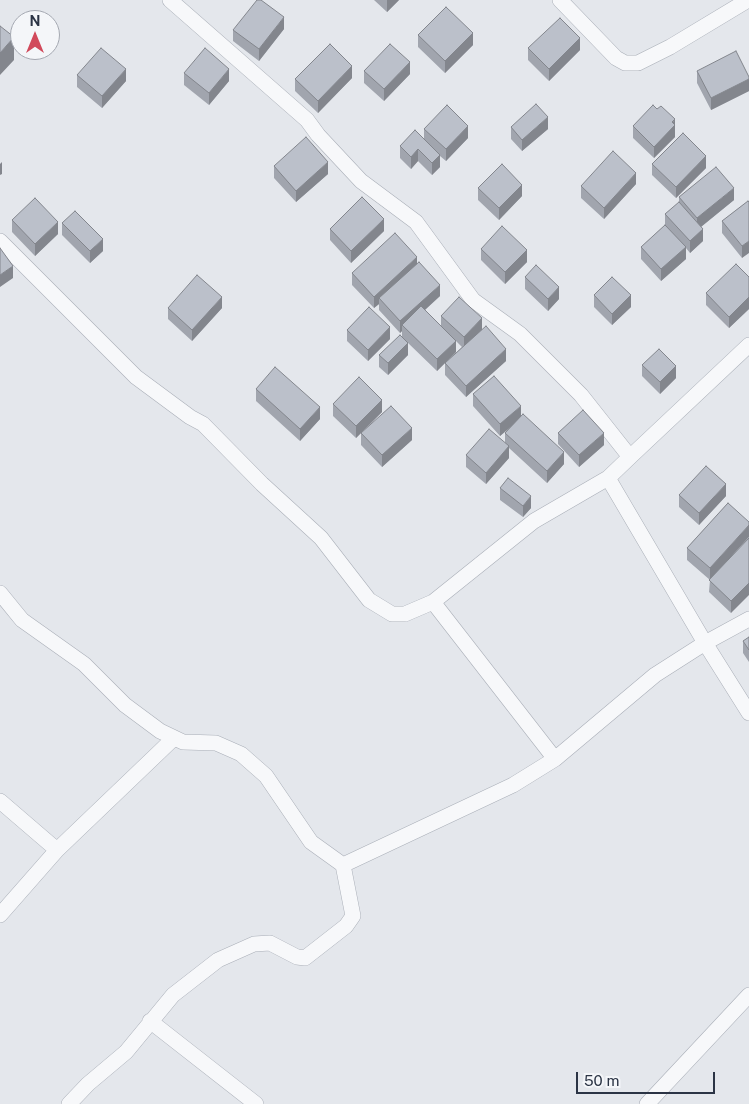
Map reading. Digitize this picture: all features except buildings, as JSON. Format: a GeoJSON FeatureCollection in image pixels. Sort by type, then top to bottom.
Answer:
{"type":"FeatureCollection","features":[{"type":"Feature","properties":{"kind":"street"},"geometry":{"type":"LineString","coordinates":[[170,0],[307,120],[318,135],[361,181],[416,222],[473,300],[520,334],[581,395],[630,457]]}},
{"type":"Feature","properties":{"kind":"street"},"geometry":{"type":"LineString","coordinates":[[560,0],[610,52],[625,63],[638,63],[670,47],[748,0]]}},
{"type":"Feature","properties":{"kind":"street"},"geometry":{"type":"LineString","coordinates":[[0,241],[136,377],[190,417],[203,424],[262,484],[321,538],[370,600],[392,614],[405,614],[433,602],[534,522],[608,478],[749,346]]}},
{"type":"Feature","properties":{"kind":"street"},"geometry":{"type":"LineString","coordinates":[[608,478],[705,643],[749,713]]}},
{"type":"Feature","properties":{"kind":"street"},"geometry":{"type":"LineString","coordinates":[[0,593],[22,620],[84,664],[125,705],[160,731],[183,742],[216,743],[241,754],[266,776],[310,842],[343,865],[353,916],[346,926],[305,958],[297,957],[270,943],[254,944],[218,960],[173,995],[126,1052],[88,1084],[69,1104]]}},
{"type":"Feature","properties":{"kind":"street"},"geometry":{"type":"LineString","coordinates":[[433,602],[555,758]]}},
{"type":"Feature","properties":{"kind":"street"},"geometry":{"type":"LineString","coordinates":[[343,865],[512,785],[555,758],[655,675],[705,643],[749,619]]}},
{"type":"Feature","properties":{"kind":"street"},"geometry":{"type":"LineString","coordinates":[[0,915],[57,850],[174,738]]}},
{"type":"Feature","properties":{"kind":"street"},"geometry":{"type":"LineString","coordinates":[[0,801],[57,850]]}},
{"type":"Feature","properties":{"kind":"street"},"geometry":{"type":"LineString","coordinates":[[647,1104],[749,995]]}},
{"type":"Feature","properties":{"kind":"street"},"geometry":{"type":"LineString","coordinates":[[150,1021],[256,1104]]}}]}
